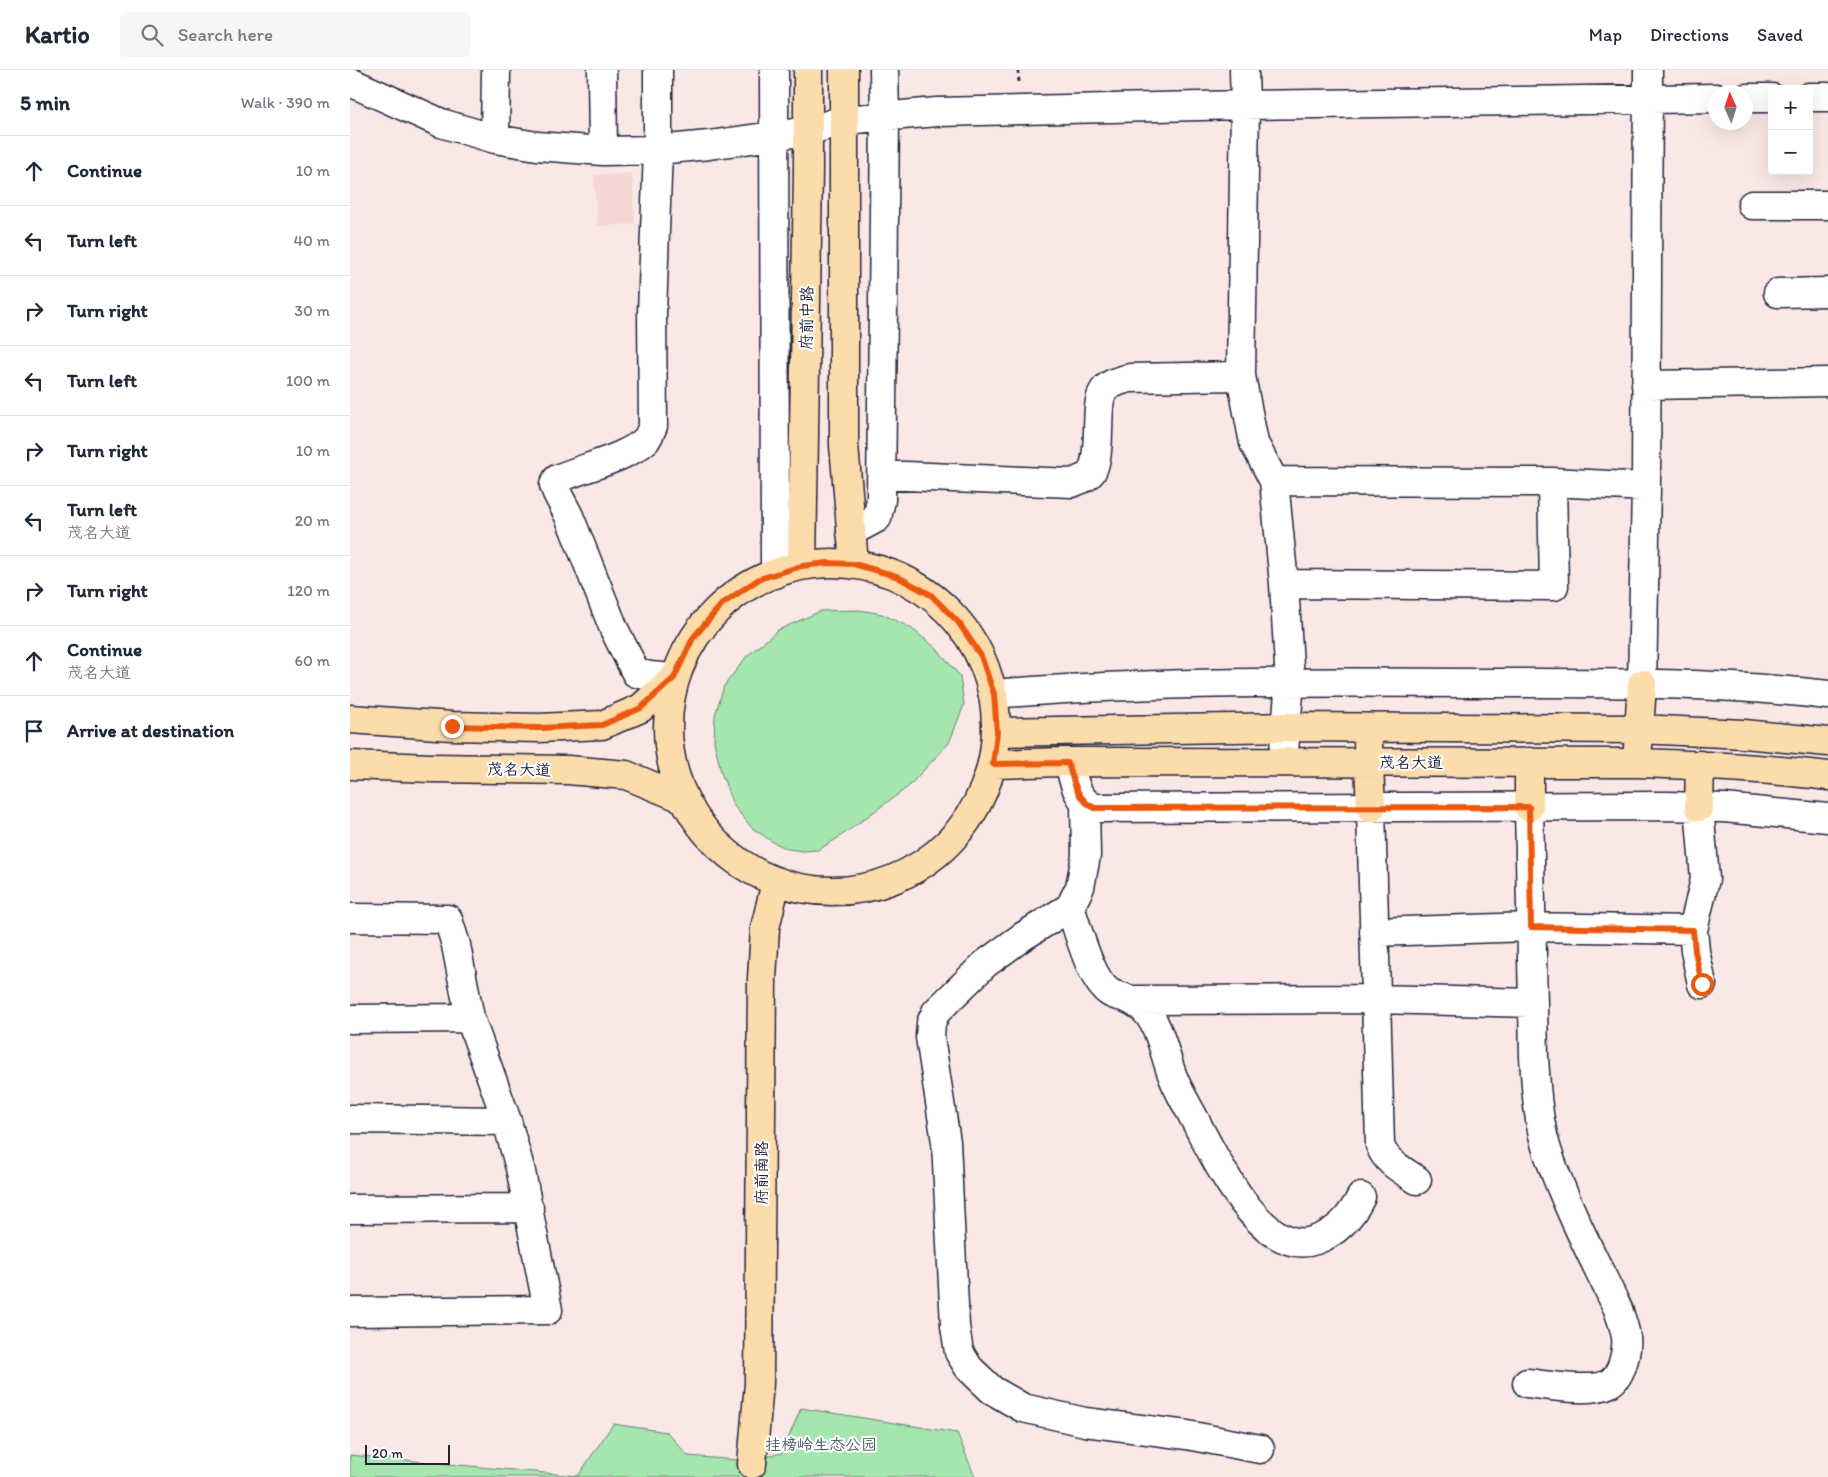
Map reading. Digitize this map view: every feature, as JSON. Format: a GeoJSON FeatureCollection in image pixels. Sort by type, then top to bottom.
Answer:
{"type":"FeatureCollection","features":[{"type":"Feature","properties":{"kind":"main road","name":"府前中路"},"geometry":{"type":"LineString","coordinates":[[802,566],[808,70]]}},
{"type":"Feature","properties":{"kind":"main road"},"geometry":{"type":"LineString","coordinates":[[844,70],[844,446],[854,564]]}},
{"type":"Feature","properties":{"kind":"main road"},"geometry":{"type":"LineString","coordinates":[[828,563],[854,564],[896,576],[931,595],[959,623],[981,656],[994,694],[997,732],[993,764],[976,807],[948,844],[911,872],[868,888],[822,891],[776,882],[738,863],[706,834],[682,798],[669,759],[667,718],[674,678],[693,638],[722,604],[759,579],[775,574],[802,566],[828,563]]}},
{"type":"Feature","properties":{"kind":"main road"},"geometry":{"type":"LineString","coordinates":[[350,718],[491,727],[539,728],[602,725],[641,708],[674,678]]}},
{"type":"Feature","properties":{"kind":"main road"},"geometry":{"type":"LineString","coordinates":[[1638,763],[1642,684]]}},
{"type":"Feature","properties":{"kind":"main road"},"geometry":{"type":"LineString","coordinates":[[997,732],[1286,727],[1639,729],[1744,734],[1828,742]]}},
{"type":"Feature","properties":{"kind":"main road"},"geometry":{"type":"LineString","coordinates":[[1368,727],[1371,808]]}},
{"type":"Feature","properties":{"kind":"main road","name":"茂名大道"},"geometry":{"type":"LineString","coordinates":[[993,764],[1283,762],[1638,763],[1700,765],[1828,776]]}},
{"type":"Feature","properties":{"kind":"main road"},"geometry":{"type":"LineString","coordinates":[[1529,762],[1529,807]]}},
{"type":"Feature","properties":{"kind":"main road","name":"茂名大道"},"geometry":{"type":"LineString","coordinates":[[350,765],[568,770],[626,775],[682,798]]}},
{"type":"Feature","properties":{"kind":"main road"},"geometry":{"type":"LineString","coordinates":[[1699,807],[1700,765]]}},
{"type":"Feature","properties":{"kind":"main road","name":"府前南路"},"geometry":{"type":"LineString","coordinates":[[752,1464],[759,1383],[762,978],[765,928],[776,882]]}},
{"type":"Feature","properties":{"kind":"street"},"geometry":{"type":"LineString","coordinates":[[495,139],[496,70]]}},
{"type":"Feature","properties":{"kind":"street"},"geometry":{"type":"LineString","coordinates":[[602,70],[603,151]]}},
{"type":"Feature","properties":{"kind":"street"},"geometry":{"type":"LineString","coordinates":[[658,70],[658,150],[652,314],[653,426],[648,438],[636,447],[557,479],[554,485],[556,493],[569,516],[614,629],[636,673],[674,678]]}},
{"type":"Feature","properties":{"kind":"street"},"geometry":{"type":"LineString","coordinates":[[774,70],[775,574]]}},
{"type":"Feature","properties":{"kind":"street"},"geometry":{"type":"LineString","coordinates":[[851,532],[877,518],[881,500],[884,70]]}},
{"type":"Feature","properties":{"kind":"street"},"geometry":{"type":"LineString","coordinates":[[1244,70],[1241,376],[1254,443],[1274,482],[1284,584],[1290,682],[1283,762]]}},
{"type":"Feature","properties":{"kind":"street"},"geometry":{"type":"LineString","coordinates":[[1642,684],[1646,487],[1648,70]]}},
{"type":"Feature","properties":{"kind":"street"},"geometry":{"type":"LineString","coordinates":[[350,82],[441,123],[495,139],[537,146],[603,151],[658,150],[709,145],[808,131],[844,120],[937,112],[1245,105],[1708,98]]}},
{"type":"Feature","properties":{"kind":"street"},"geometry":{"type":"LineString","coordinates":[[1813,98],[1828,97]]}},
{"type":"Feature","properties":{"kind":"street"},"geometry":{"type":"LineString","coordinates":[[1753,98],[1768,98]]}},
{"type":"Feature","properties":{"kind":"street"},"geometry":{"type":"LineString","coordinates":[[1752,205],[1828,205]]}},
{"type":"Feature","properties":{"kind":"street"},"geometry":{"type":"LineString","coordinates":[[1778,293],[1828,292]]}},
{"type":"Feature","properties":{"kind":"street"},"geometry":{"type":"LineString","coordinates":[[882,475],[1072,483],[1084,479],[1092,472],[1099,444],[1100,400],[1104,389],[1114,383],[1130,378],[1241,376]]}},
{"type":"Feature","properties":{"kind":"street"},"geometry":{"type":"LineString","coordinates":[[1646,384],[1828,382]]}},
{"type":"Feature","properties":{"kind":"street"},"geometry":{"type":"LineString","coordinates":[[1274,482],[1552,482],[1646,487]]}},
{"type":"Feature","properties":{"kind":"street"},"geometry":{"type":"LineString","coordinates":[[1284,584],[1554,586],[1552,482]]}},
{"type":"Feature","properties":{"kind":"street"},"geometry":{"type":"LineString","coordinates":[[994,694],[1053,689],[1290,682],[1642,684],[1712,686],[1828,695]]}},
{"type":"Feature","properties":{"kind":"street"},"geometry":{"type":"LineString","coordinates":[[1068,763],[1078,794],[1085,804],[1095,808],[1699,807],[1828,818]]}},
{"type":"Feature","properties":{"kind":"street"},"geometry":{"type":"LineString","coordinates":[[1085,804],[1086,856],[1080,887],[1070,907],[1022,937],[985,964],[936,1012],[931,1024],[930,1037],[946,1142],[955,1326],[959,1352],[969,1368],[992,1390],[1023,1408],[1085,1422],[1188,1435],[1260,1449]]}},
{"type":"Feature","properties":{"kind":"street"},"geometry":{"type":"LineString","coordinates":[[1527,1383],[1594,1388],[1608,1384],[1619,1375],[1627,1347],[1626,1333],[1618,1310],[1548,1154],[1536,1090],[1529,807]]}},
{"type":"Feature","properties":{"kind":"street"},"geometry":{"type":"LineString","coordinates":[[1699,807],[1705,879],[1693,930],[1702,984]]}},
{"type":"Feature","properties":{"kind":"street"},"geometry":{"type":"LineString","coordinates":[[1371,808],[1380,1145],[1382,1152],[1417,1180]]}},
{"type":"Feature","properties":{"kind":"street"},"geometry":{"type":"LineString","coordinates":[[1070,907],[1098,980],[1110,993],[1132,1000],[1143,1007],[1155,1025],[1173,1078],[1228,1181],[1249,1211],[1276,1234],[1307,1244],[1323,1238],[1341,1227],[1354,1212],[1361,1197]]}},
{"type":"Feature","properties":{"kind":"street"},"geometry":{"type":"LineString","coordinates":[[350,918],[448,919],[456,944],[470,1018],[507,1121],[521,1172],[548,1310],[350,1312]]}},
{"type":"Feature","properties":{"kind":"street"},"geometry":{"type":"LineString","coordinates":[[1374,932],[1531,927],[1693,930]]}},
{"type":"Feature","properties":{"kind":"street"},"geometry":{"type":"LineString","coordinates":[[1132,1000],[1376,999],[1533,1003]]}},
{"type":"Feature","properties":{"kind":"street"},"geometry":{"type":"LineString","coordinates":[[350,1019],[470,1018]]}},
{"type":"Feature","properties":{"kind":"street"},"geometry":{"type":"LineString","coordinates":[[350,1119],[507,1121]]}},
{"type":"Feature","properties":{"kind":"street"},"geometry":{"type":"LineString","coordinates":[[350,1209],[529,1208]]}},
{"type":"Feature","properties":{"kind":"shaded area"},"geometry":{"type":"Polygon","coordinates":[[[632,173],[635,224],[597,226],[594,175],[632,173]]]}},
{"type":"Feature","properties":{"kind":"green space"},"geometry":{"type":"Polygon","coordinates":[[[860,610],[882,614],[911,628],[936,648],[960,676],[964,705],[949,743],[908,787],[838,838],[818,850],[788,849],[773,842],[752,828],[733,805],[721,772],[714,741],[715,715],[724,686],[747,656],[778,630],[821,611],[860,610]]]}},
{"type":"Feature","properties":{"kind":"green space","name":"挂榜岭生态公园"},"geometry":{"type":"Polygon","coordinates":[[[801,1408],[957,1433],[975,1477],[350,1477],[350,1455],[578,1476],[613,1424],[667,1432],[688,1456],[750,1461],[782,1453],[801,1408]]]}},
{"type":"Feature","properties":{"kind":"route"},"geometry":{"type":"LineString","coordinates":[[452,726],[539,728],[602,725],[641,708],[674,678],[693,638],[722,604],[759,579],[802,566],[828,563],[854,564],[896,576],[931,595],[959,623],[981,656],[994,694],[997,732],[993,764],[1068,763],[1078,794],[1085,804],[1095,808],[1529,807],[1531,927],[1693,930],[1702,984]]}}]}
